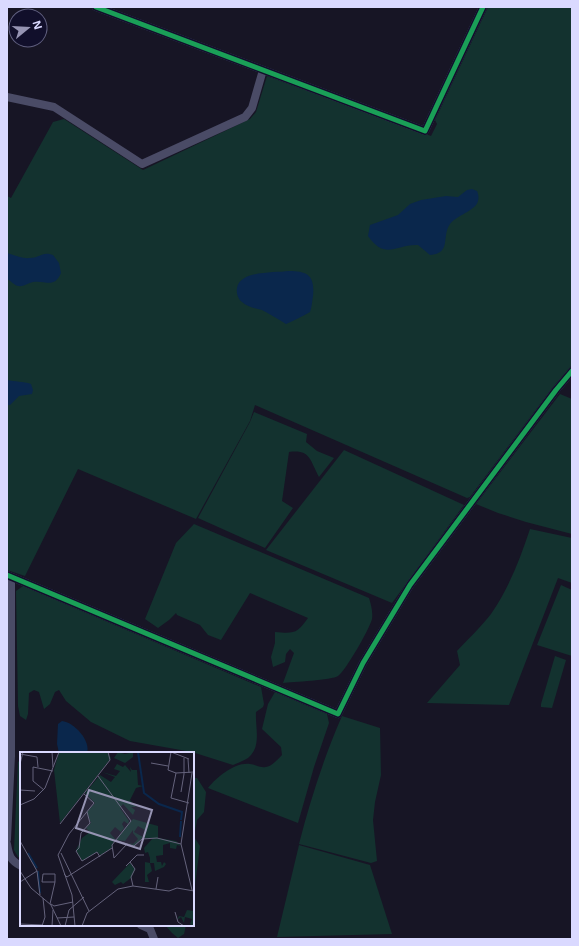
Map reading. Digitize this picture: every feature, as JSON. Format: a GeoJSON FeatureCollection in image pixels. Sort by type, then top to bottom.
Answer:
{"type":"FeatureCollection","features":[{"type":"Feature","properties":{"kind":"street"},"geometry":{"type":"LineString","coordinates":[[96,7],[425,131],[482,7]]}},
{"type":"Feature","properties":{"kind":"street"},"geometry":{"type":"LineString","coordinates":[[7,97],[54,107],[142,164],[245,117],[252,108],[263,70]]}},
{"type":"Feature","properties":{"kind":"street"},"geometry":{"type":"LineString","coordinates":[[7,839],[9,755],[9,576],[338,714],[363,663],[410,585],[556,390],[572,371]]}},
{"type":"Feature","properties":{"kind":"street"},"geometry":{"type":"LineString","coordinates":[[7,844],[8,852],[12,860],[20,865]]}},
{"type":"Feature","properties":{"kind":"street"},"geometry":{"type":"LineString","coordinates":[[143,926],[150,929],[154,939]]}},
{"type":"Feature","properties":{"kind":"green space"},"geometry":{"type":"Polygon","coordinates":[[[488,7],[572,7],[572,365],[553,387],[470,497],[467,498],[255,405],[250,421],[196,519],[78,469],[25,576],[7,570],[7,196],[11,198],[53,122],[64,119],[143,170],[250,119],[256,112],[267,76],[431,136],[437,124],[435,120],[488,7]]]}},
{"type":"Feature","properties":{"kind":"green space"},"geometry":{"type":"Polygon","coordinates":[[[560,394],[572,399],[572,534],[526,522],[476,504],[560,394]]]}},
{"type":"Feature","properties":{"kind":"green space"},"geometry":{"type":"Polygon","coordinates":[[[254,412],[307,434],[306,442],[317,451],[334,458],[319,477],[311,461],[305,454],[301,452],[289,452],[282,501],[293,508],[265,548],[198,518],[254,412]]]}},
{"type":"Feature","properties":{"kind":"green space"},"geometry":{"type":"Polygon","coordinates":[[[344,450],[464,505],[392,603],[266,550],[344,450]]]}},
{"type":"Feature","properties":{"kind":"green space"},"geometry":{"type":"Polygon","coordinates":[[[194,524],[369,598],[372,619],[357,649],[346,667],[338,676],[328,679],[283,683],[294,653],[290,649],[286,654],[285,662],[273,667],[271,657],[275,643],[275,632],[287,633],[298,630],[308,618],[250,593],[221,640],[208,635],[200,625],[177,615],[176,613],[158,628],[145,619],[176,543],[194,524]]]}},
{"type":"Feature","properties":{"kind":"green space"},"geometry":{"type":"Polygon","coordinates":[[[530,529],[572,538],[572,583],[558,578],[509,705],[427,703],[460,665],[457,651],[487,619],[503,594],[514,573],[530,529]]]}},
{"type":"Feature","properties":{"kind":"green space"},"geometry":{"type":"Polygon","coordinates":[[[561,585],[572,590],[572,656],[537,645],[561,585]]]}},
{"type":"Feature","properties":{"kind":"green space"},"geometry":{"type":"Polygon","coordinates":[[[23,586],[261,687],[264,704],[263,707],[256,712],[257,736],[255,748],[252,753],[248,758],[233,765],[194,752],[130,741],[91,722],[66,701],[59,690],[55,692],[50,704],[44,709],[39,692],[34,690],[29,693],[28,714],[26,720],[20,716],[18,706],[16,591],[23,586]]]}},
{"type":"Feature","properties":{"kind":"green space"},"geometry":{"type":"Polygon","coordinates":[[[555,656],[566,660],[552,708],[541,707],[541,704],[555,656]]]}},
{"type":"Feature","properties":{"kind":"green space"},"geometry":{"type":"Polygon","coordinates":[[[275,692],[327,714],[329,723],[314,767],[298,823],[208,788],[221,775],[238,765],[252,764],[260,767],[268,767],[282,755],[281,747],[262,729],[268,704],[275,692]]]}},
{"type":"Feature","properties":{"kind":"green space"},"geometry":{"type":"Polygon","coordinates":[[[342,716],[380,728],[381,775],[373,820],[377,861],[371,863],[299,844],[318,779],[342,716]]]}},
{"type":"Feature","properties":{"kind":"green space"},"geometry":{"type":"Polygon","coordinates":[[[18,761],[20,763],[20,858],[14,850],[18,761]]]}},
{"type":"Feature","properties":{"kind":"green space"},"geometry":{"type":"Polygon","coordinates":[[[194,778],[197,778],[206,792],[204,812],[197,820],[194,837],[194,778]]]}},
{"type":"Feature","properties":{"kind":"green space"},"geometry":{"type":"Polygon","coordinates":[[[194,837],[200,846],[194,893],[194,837]]]}},
{"type":"Feature","properties":{"kind":"green space"},"geometry":{"type":"Polygon","coordinates":[[[299,845],[370,865],[392,934],[277,937],[299,845]]]}},
{"type":"Feature","properties":{"kind":"green space"},"geometry":{"type":"Polygon","coordinates":[[[166,926],[186,926],[184,934],[178,938],[166,926]]]}},
{"type":"Feature","properties":{"kind":"water"},"geometry":{"type":"Polygon","coordinates":[[[472,189],[477,191],[479,197],[477,202],[474,207],[450,224],[447,229],[444,248],[437,254],[430,255],[418,245],[410,245],[386,250],[374,244],[368,236],[370,225],[398,215],[410,204],[421,200],[446,196],[458,197],[467,190],[472,189]]]}},
{"type":"Feature","properties":{"kind":"water"},"geometry":{"type":"Polygon","coordinates":[[[7,253],[27,258],[33,258],[44,254],[53,255],[59,263],[61,273],[56,281],[49,283],[33,282],[18,286],[7,279],[7,253]]]}},
{"type":"Feature","properties":{"kind":"water"},"geometry":{"type":"Polygon","coordinates":[[[289,271],[301,272],[309,276],[311,279],[313,284],[313,296],[310,312],[286,324],[262,310],[246,305],[238,298],[237,288],[244,278],[251,275],[289,271]]]}},
{"type":"Feature","properties":{"kind":"water"},"geometry":{"type":"Polygon","coordinates":[[[7,380],[31,384],[33,390],[32,394],[19,396],[10,405],[7,405],[7,380]]]}},
{"type":"Feature","properties":{"kind":"water"},"geometry":{"type":"Polygon","coordinates":[[[62,721],[67,722],[76,728],[84,738],[88,748],[87,752],[59,752],[57,744],[58,724],[62,721]]]}},
{"type":"Feature","properties":{"kind":"cycle path"},"geometry":{"type":"LineString","coordinates":[[96,7],[425,131],[483,7]]}},
{"type":"Feature","properties":{"kind":"cycle path"},"geometry":{"type":"LineString","coordinates":[[7,575],[338,714],[363,663],[410,585],[556,390],[572,371]]}}]}
